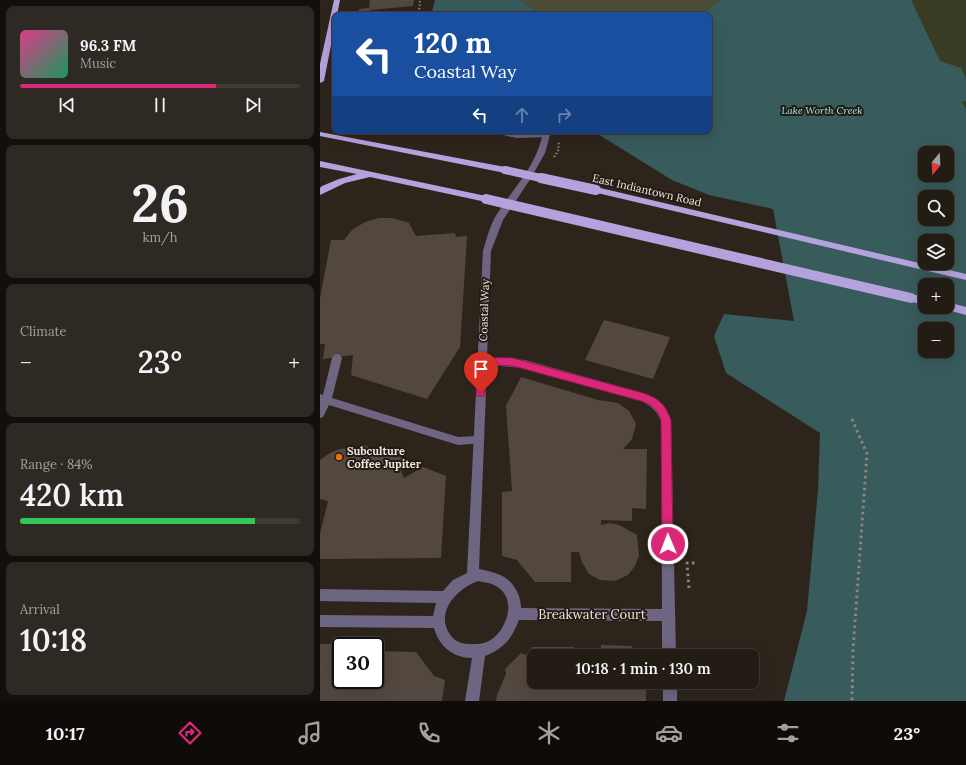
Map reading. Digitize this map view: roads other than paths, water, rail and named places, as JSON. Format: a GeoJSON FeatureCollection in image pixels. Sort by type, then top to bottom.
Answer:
{"type":"FeatureCollection","features":[{"type":"Feature","properties":{"kind":"main road"},"geometry":{"type":"LineString","coordinates":[[335,12],[337,0]]}},
{"type":"Feature","properties":{"kind":"main road"},"geometry":{"type":"LineString","coordinates":[[320,81],[332,36]]}},
{"type":"Feature","properties":{"kind":"main road","name":"East Indiantown Road"},"geometry":{"type":"LineString","coordinates":[[320,134],[506,170],[966,277]]}},
{"type":"Feature","properties":{"kind":"main road"},"geometry":{"type":"LineString","coordinates":[[320,164],[486,198],[918,299]]}},
{"type":"Feature","properties":{"kind":"main road"},"geometry":{"type":"LineString","coordinates":[[320,192],[328,186],[341,181],[358,177],[377,176]]}},
{"type":"Feature","properties":{"kind":"main road"},"geometry":{"type":"LineString","coordinates":[[954,308],[966,311]]}},
{"type":"Feature","properties":{"kind":"street","name":"Coastal Way"},"geometry":{"type":"LineString","coordinates":[[473,576],[487,251],[498,220],[538,159],[547,134]]}},
{"type":"Feature","properties":{"kind":"street"},"geometry":{"type":"LineString","coordinates":[[482,361],[525,364],[643,397],[654,402],[662,410],[666,420],[670,649]]}},
{"type":"Feature","properties":{"kind":"street"},"geometry":{"type":"LineString","coordinates":[[490,575],[502,580],[510,589],[515,601],[515,614],[511,626],[504,637],[494,645],[479,651],[470,652],[458,649],[448,643],[442,633],[439,622],[440,610],[445,597],[454,586],[465,578],[473,576],[490,575]]}},
{"type":"Feature","properties":{"kind":"street"},"geometry":{"type":"LineString","coordinates":[[320,595],[445,597]]}},
{"type":"Feature","properties":{"kind":"street","name":"Breakwater Court"},"geometry":{"type":"LineString","coordinates":[[515,614],[669,615]]}},
{"type":"Feature","properties":{"kind":"street"},"geometry":{"type":"LineString","coordinates":[[320,621],[439,622]]}},
{"type":"Feature","properties":{"kind":"street"},"geometry":{"type":"LineString","coordinates":[[472,701],[479,651]]}},
{"type":"Feature","properties":{"kind":"street"},"geometry":{"type":"LineString","coordinates":[[670,689],[670,701]]}},
{"type":"Feature","properties":{"kind":"lane"},"geometry":{"type":"LineString","coordinates":[[508,134],[517,136],[537,134]]}},
{"type":"Feature","properties":{"kind":"lane"},"geometry":{"type":"LineString","coordinates":[[320,414],[323,399],[337,358]]}},
{"type":"Feature","properties":{"kind":"lane"},"geometry":{"type":"LineString","coordinates":[[323,399],[458,441],[479,440]]}},
{"type":"Feature","properties":{"kind":"water"},"geometry":{"type":"Polygon","coordinates":[[[435,0],[521,0],[538,12],[432,12],[435,0]]]}},
{"type":"Feature","properties":{"kind":"water","name":"Lake Worth Creek"},"geometry":{"type":"Polygon","coordinates":[[[721,0],[911,0],[940,61],[961,68],[966,78],[966,101],[962,102],[966,109],[966,701],[784,701],[807,611],[818,490],[820,433],[726,373],[714,336],[724,314],[794,321],[773,209],[709,195],[672,180],[598,134],[712,134],[712,12],[704,12],[721,0]]]}},
{"type":"Feature","properties":{"kind":"place","name":"Subculture Coffee Jupiter"},"geometry":{"type":"Point","coordinates":[339,457]}}]}
